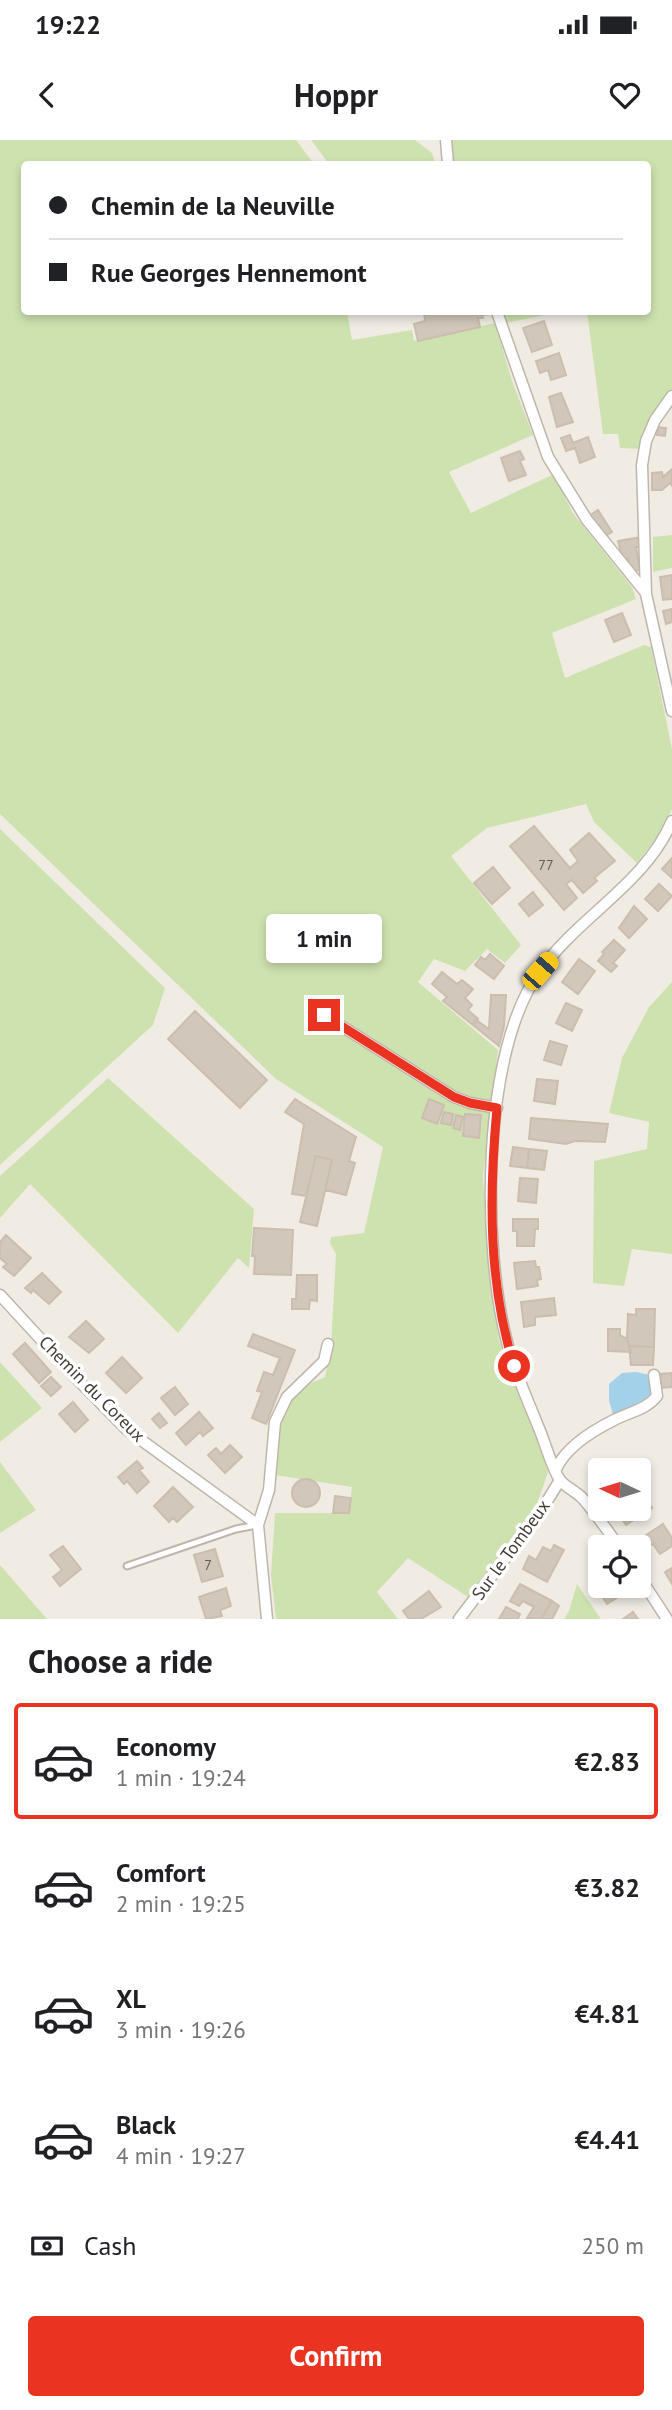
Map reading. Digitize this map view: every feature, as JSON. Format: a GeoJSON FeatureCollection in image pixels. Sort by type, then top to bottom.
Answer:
{"type":"FeatureCollection","features":[{"type":"Feature","properties":{"kind":"street"},"geometry":{"type":"LineString","coordinates":[[446,140],[447,161]]}},
{"type":"Feature","properties":{"kind":"street"},"geometry":{"type":"LineString","coordinates":[[498,315],[548,457],[587,520],[646,594]]}},
{"type":"Feature","properties":{"kind":"street"},"geometry":{"type":"LineString","coordinates":[[672,396],[655,420],[646,441],[642,465],[646,594],[672,711]]}},
{"type":"Feature","properties":{"kind":"street"},"geometry":{"type":"LineString","coordinates":[[610,1535],[583,1499],[560,1480],[523,1390],[506,1340],[490,1218],[497,1108],[504,1053],[514,1021],[540,971],[564,943],[640,871],[662,842],[672,821]]}},
{"type":"Feature","properties":{"kind":"street"},"geometry":{"type":"LineString","coordinates":[[324,1015],[454,1097],[497,1108]]}},
{"type":"Feature","properties":{"kind":"street","name":"Chemin du Coreux"},"geometry":{"type":"LineString","coordinates":[[0,1295],[126,1429],[258,1525]]}},
{"type":"Feature","properties":{"kind":"street"},"geometry":{"type":"LineString","coordinates":[[267,1619],[258,1525],[269,1490],[275,1422],[287,1397],[324,1361],[328,1344]]}},
{"type":"Feature","properties":{"kind":"street"},"geometry":{"type":"LineString","coordinates":[[556,1469],[570,1449],[613,1420],[650,1404],[657,1396],[654,1376]]}},
{"type":"Feature","properties":{"kind":"street","name":"Sur le Tombeux"},"geometry":{"type":"LineString","coordinates":[[459,1619],[541,1511],[560,1480]]}},
{"type":"Feature","properties":{"kind":"street"},"geometry":{"type":"LineString","coordinates":[[651,1594],[667,1619]]}},
{"type":"Feature","properties":{"kind":"lane"},"geometry":{"type":"LineString","coordinates":[[127,1566],[236,1529],[258,1525]]}},
{"type":"Feature","properties":{"kind":"green space"},"geometry":{"type":"Polygon","coordinates":[[[0,140],[296,140],[312,161],[21,161],[21,315],[348,315],[352,340],[412,330],[414,341],[495,323],[512,381],[533,435],[449,472],[471,513],[554,474],[572,512],[632,587],[636,599],[552,633],[565,678],[644,645],[651,647],[672,749],[672,809],[659,835],[637,863],[594,822],[586,804],[487,828],[451,856],[521,945],[505,963],[487,949],[465,971],[434,959],[418,982],[498,1050],[483,1176],[489,1271],[499,1340],[548,1472],[537,1504],[468,1597],[408,1558],[377,1592],[398,1619],[276,1619],[271,1575],[275,1513],[349,1513],[352,1487],[275,1475],[277,1441],[281,1418],[291,1398],[302,1388],[325,1377],[331,1347],[336,1254],[330,1243],[331,1237],[364,1233],[383,1147],[276,1079],[0,814],[0,140]]]}},
{"type":"Feature","properties":{"kind":"green space"},"geometry":{"type":"Polygon","coordinates":[[[311,140],[415,140],[432,153],[435,161],[327,161],[311,140]]]}},
{"type":"Feature","properties":{"kind":"green space"},"geometry":{"type":"Polygon","coordinates":[[[451,140],[672,140],[672,392],[642,449],[620,448],[618,434],[603,434],[587,315],[651,315],[651,161],[451,159],[451,140]]]}},
{"type":"Feature","properties":{"kind":"green space"},"geometry":{"type":"Polygon","coordinates":[[[503,315],[545,315],[506,323],[503,315]]]}},
{"type":"Feature","properties":{"kind":"green space"},"geometry":{"type":"Polygon","coordinates":[[[672,535],[672,568],[653,572],[653,537],[672,535]]]}},
{"type":"Feature","properties":{"kind":"green space"},"geometry":{"type":"Polygon","coordinates":[[[0,829],[165,988],[153,1025],[0,1165],[0,829]]]}},
{"type":"Feature","properties":{"kind":"green space"},"geometry":{"type":"Polygon","coordinates":[[[672,982],[672,1254],[632,1249],[624,1286],[593,1283],[594,1161],[647,1149],[649,1122],[609,1113],[622,1058],[649,1007],[672,982]]]}},
{"type":"Feature","properties":{"kind":"green space"},"geometry":{"type":"Polygon","coordinates":[[[108,1078],[254,1209],[249,1268],[238,1258],[178,1333],[30,1184],[0,1218],[0,1176],[108,1078]]]}},
{"type":"Feature","properties":{"kind":"green space"},"geometry":{"type":"Polygon","coordinates":[[[0,1362],[42,1408],[0,1442],[0,1362]]]}},
{"type":"Feature","properties":{"kind":"green space"},"geometry":{"type":"Polygon","coordinates":[[[0,1462],[36,1510],[0,1533],[0,1462]]]}},
{"type":"Feature","properties":{"kind":"green space"},"geometry":{"type":"Polygon","coordinates":[[[0,1565],[47,1619],[0,1619],[0,1565]]]}},
{"type":"Feature","properties":{"kind":"green space"},"geometry":{"type":"Polygon","coordinates":[[[577,1584],[601,1619],[564,1619],[577,1584]]]}},
{"type":"Feature","properties":{"kind":"water"},"geometry":{"type":"Polygon","coordinates":[[[622,1373],[649,1375],[652,1393],[647,1401],[613,1415],[609,1384],[622,1373]]]}},
{"type":"Feature","properties":{"kind":"building"},"geometry":{"type":"Polygon","coordinates":[[[424,315],[482,315],[483,318],[478,318],[480,327],[418,341],[414,324],[425,321],[424,315]]]}},
{"type":"Feature","properties":{"kind":"building"},"geometry":{"type":"Polygon","coordinates":[[[544,321],[552,345],[532,352],[523,328],[544,321]]]}},
{"type":"Feature","properties":{"kind":"building"},"geometry":{"type":"Polygon","coordinates":[[[559,353],[566,375],[551,380],[548,370],[540,373],[536,361],[559,353]]]}},
{"type":"Feature","properties":{"kind":"building"},"geometry":{"type":"Polygon","coordinates":[[[561,393],[573,422],[557,427],[549,397],[561,393]]]}},
{"type":"Feature","properties":{"kind":"building"},"geometry":{"type":"Polygon","coordinates":[[[658,427],[666,428],[665,436],[657,435],[658,427]]]}},
{"type":"Feature","properties":{"kind":"building"},"geometry":{"type":"Polygon","coordinates":[[[570,435],[573,443],[588,437],[595,457],[580,463],[575,448],[566,451],[561,438],[570,435]]]}},
{"type":"Feature","properties":{"kind":"building"},"geometry":{"type":"Polygon","coordinates":[[[520,451],[524,459],[520,461],[526,475],[509,481],[501,458],[520,451]]]}},
{"type":"Feature","properties":{"kind":"building"},"geometry":{"type":"Polygon","coordinates":[[[672,469],[672,486],[670,483],[662,490],[652,490],[652,473],[662,472],[663,477],[672,469]]]}},
{"type":"Feature","properties":{"kind":"building"},"geometry":{"type":"Polygon","coordinates":[[[598,510],[612,532],[604,537],[589,516],[598,510]]]}},
{"type":"Feature","properties":{"kind":"building"},"geometry":{"type":"Polygon","coordinates":[[[641,537],[641,547],[636,547],[640,570],[634,571],[629,566],[628,559],[623,560],[618,541],[641,537]]]}},
{"type":"Feature","properties":{"kind":"building"},"geometry":{"type":"Polygon","coordinates":[[[672,575],[672,599],[663,600],[660,577],[672,575]]]}},
{"type":"Feature","properties":{"kind":"building"},"geometry":{"type":"Polygon","coordinates":[[[672,609],[672,622],[666,624],[663,611],[672,609]]]}},
{"type":"Feature","properties":{"kind":"building"},"geometry":{"type":"Polygon","coordinates":[[[622,613],[631,635],[614,642],[605,620],[622,613]]]}},
{"type":"Feature","properties":{"kind":"building"},"geometry":{"type":"Polygon","coordinates":[[[534,826],[570,868],[578,861],[570,850],[589,833],[615,861],[594,878],[597,881],[583,893],[572,880],[566,884],[577,898],[564,910],[510,846],[534,826]]]}},
{"type":"Feature","properties":{"kind":"building"},"geometry":{"type":"Polygon","coordinates":[[[672,858],[672,878],[662,869],[672,858]]]}},
{"type":"Feature","properties":{"kind":"building"},"geometry":{"type":"Polygon","coordinates":[[[493,867],[510,888],[492,904],[474,883],[493,867]]]}},
{"type":"Feature","properties":{"kind":"building"},"geometry":{"type":"Polygon","coordinates":[[[659,884],[672,896],[658,911],[645,899],[659,884]]]}},
{"type":"Feature","properties":{"kind":"building"},"geometry":{"type":"Polygon","coordinates":[[[533,892],[543,905],[529,916],[519,904],[533,892]]]}},
{"type":"Feature","properties":{"kind":"building"},"geometry":{"type":"Polygon","coordinates":[[[634,906],[647,919],[629,938],[619,928],[634,906]]]}},
{"type":"Feature","properties":{"kind":"building"},"geometry":{"type":"Polygon","coordinates":[[[614,940],[625,950],[613,963],[617,966],[611,972],[598,961],[604,954],[602,952],[614,940]]]}},
{"type":"Feature","properties":{"kind":"building"},"geometry":{"type":"Polygon","coordinates":[[[490,954],[504,966],[494,979],[475,965],[481,957],[485,960],[490,954]]]}},
{"type":"Feature","properties":{"kind":"building"},"geometry":{"type":"Polygon","coordinates":[[[579,959],[595,971],[578,994],[562,982],[579,959]]]}},
{"type":"Feature","properties":{"kind":"building"},"geometry":{"type":"Polygon","coordinates":[[[442,972],[457,984],[462,980],[473,989],[465,998],[472,1005],[468,1010],[478,1019],[473,1025],[443,1001],[447,997],[432,984],[442,972]]]}},
{"type":"Feature","properties":{"kind":"building"},"geometry":{"type":"Polygon","coordinates":[[[491,995],[506,995],[504,1026],[499,1046],[473,1025],[476,1020],[489,1029],[491,995]]]}},
{"type":"Feature","properties":{"kind":"building"},"geometry":{"type":"Polygon","coordinates":[[[566,1003],[582,1010],[572,1031],[556,1023],[566,1003]]]}},
{"type":"Feature","properties":{"kind":"building"},"geometry":{"type":"Polygon","coordinates":[[[195,1011],[267,1080],[240,1108],[168,1039],[195,1011]]]}},
{"type":"Feature","properties":{"kind":"building"},"geometry":{"type":"Polygon","coordinates":[[[550,1041],[567,1046],[561,1065],[544,1060],[550,1041]]]}},
{"type":"Feature","properties":{"kind":"building"},"geometry":{"type":"Polygon","coordinates":[[[537,1079],[558,1081],[555,1104],[534,1101],[537,1079]]]}},
{"type":"Feature","properties":{"kind":"building"},"geometry":{"type":"Polygon","coordinates":[[[295,1099],[356,1137],[349,1161],[355,1163],[346,1195],[325,1190],[332,1160],[316,1156],[306,1196],[292,1194],[304,1124],[285,1112],[295,1099]]]}},
{"type":"Feature","properties":{"kind":"building"},"geometry":{"type":"Polygon","coordinates":[[[429,1099],[444,1105],[437,1124],[422,1118],[429,1099]]]}},
{"type":"Feature","properties":{"kind":"building"},"geometry":{"type":"Polygon","coordinates":[[[444,1112],[453,1114],[451,1125],[441,1123],[444,1112]]]}},
{"type":"Feature","properties":{"kind":"building"},"geometry":{"type":"Polygon","coordinates":[[[465,1114],[481,1115],[479,1138],[463,1136],[465,1114]]]}},
{"type":"Feature","properties":{"kind":"building"},"geometry":{"type":"Polygon","coordinates":[[[456,1115],[463,1117],[460,1130],[453,1128],[456,1115]]]}},
{"type":"Feature","properties":{"kind":"building"},"geometry":{"type":"Polygon","coordinates":[[[531,1118],[608,1124],[605,1142],[575,1141],[566,1144],[529,1139],[531,1118]]]}},
{"type":"Feature","properties":{"kind":"building"},"geometry":{"type":"Polygon","coordinates":[[[513,1147],[529,1149],[527,1168],[510,1166],[513,1147]]]}},
{"type":"Feature","properties":{"kind":"building"},"geometry":{"type":"Polygon","coordinates":[[[529,1149],[547,1151],[544,1170],[527,1168],[529,1149]]]}},
{"type":"Feature","properties":{"kind":"building"},"geometry":{"type":"Polygon","coordinates":[[[316,1156],[332,1160],[317,1226],[300,1222],[316,1156]]]}},
{"type":"Feature","properties":{"kind":"building"},"geometry":{"type":"Polygon","coordinates":[[[520,1178],[538,1179],[536,1203],[518,1201],[520,1178]]]}},
{"type":"Feature","properties":{"kind":"building"},"geometry":{"type":"Polygon","coordinates":[[[513,1219],[538,1219],[534,1246],[517,1246],[517,1231],[513,1231],[513,1219]]]}},
{"type":"Feature","properties":{"kind":"building"},"geometry":{"type":"Polygon","coordinates":[[[254,1228],[293,1230],[291,1275],[254,1274],[254,1228]]]}},
{"type":"Feature","properties":{"kind":"building"},"geometry":{"type":"Polygon","coordinates":[[[6,1235],[31,1258],[14,1276],[3,1267],[7,1264],[0,1258],[0,1242],[6,1235]]]}},
{"type":"Feature","properties":{"kind":"building"},"geometry":{"type":"Polygon","coordinates":[[[535,1261],[541,1279],[537,1280],[538,1286],[517,1289],[514,1263],[535,1261]]]}},
{"type":"Feature","properties":{"kind":"building"},"geometry":{"type":"Polygon","coordinates":[[[42,1273],[61,1292],[49,1304],[33,1290],[31,1293],[25,1288],[42,1273]]]}},
{"type":"Feature","properties":{"kind":"building"},"geometry":{"type":"Polygon","coordinates":[[[297,1275],[317,1275],[317,1301],[310,1300],[309,1309],[292,1309],[292,1299],[296,1299],[297,1275]]]}},
{"type":"Feature","properties":{"kind":"building"},"geometry":{"type":"Polygon","coordinates":[[[554,1298],[556,1315],[535,1317],[535,1325],[524,1327],[521,1302],[554,1298]]]}},
{"type":"Feature","properties":{"kind":"building"},"geometry":{"type":"Polygon","coordinates":[[[636,1309],[655,1309],[654,1347],[629,1346],[628,1314],[636,1315],[636,1309]]]}},
{"type":"Feature","properties":{"kind":"building"},"geometry":{"type":"Polygon","coordinates":[[[86,1321],[104,1339],[89,1353],[69,1337],[86,1321]]]}},
{"type":"Feature","properties":{"kind":"building"},"geometry":{"type":"Polygon","coordinates":[[[608,1329],[620,1329],[620,1335],[627,1339],[631,1352],[608,1351],[608,1329]]]}},
{"type":"Feature","properties":{"kind":"building"},"geometry":{"type":"Polygon","coordinates":[[[253,1334],[295,1350],[266,1424],[252,1418],[262,1392],[257,1391],[264,1372],[273,1375],[280,1358],[248,1346],[253,1334]]]}},
{"type":"Feature","properties":{"kind":"building"},"geometry":{"type":"Polygon","coordinates":[[[25,1343],[51,1372],[39,1383],[13,1354],[25,1343]]]}},
{"type":"Feature","properties":{"kind":"building"},"geometry":{"type":"Polygon","coordinates":[[[629,1346],[654,1347],[653,1365],[631,1365],[629,1346]]]}},
{"type":"Feature","properties":{"kind":"building"},"geometry":{"type":"Polygon","coordinates":[[[122,1357],[142,1378],[126,1393],[106,1373],[122,1357]]]}},
{"type":"Feature","properties":{"kind":"building"},"geometry":{"type":"Polygon","coordinates":[[[672,1373],[672,1387],[659,1388],[659,1374],[672,1373]]]}},
{"type":"Feature","properties":{"kind":"building"},"geometry":{"type":"Polygon","coordinates":[[[51,1377],[61,1387],[51,1396],[41,1386],[51,1377]]]}},
{"type":"Feature","properties":{"kind":"building"},"geometry":{"type":"Polygon","coordinates":[[[175,1387],[188,1404],[175,1415],[161,1398],[175,1387]]]}},
{"type":"Feature","properties":{"kind":"building"},"geometry":{"type":"Polygon","coordinates":[[[73,1402],[88,1420],[75,1432],[59,1414],[73,1402]]]}},
{"type":"Feature","properties":{"kind":"building"},"geometry":{"type":"Polygon","coordinates":[[[199,1412],[213,1428],[203,1436],[200,1432],[186,1445],[176,1433],[199,1412]]]}},
{"type":"Feature","properties":{"kind":"building"},"geometry":{"type":"Polygon","coordinates":[[[159,1413],[167,1423],[160,1428],[152,1419],[159,1413]]]}},
{"type":"Feature","properties":{"kind":"building"},"geometry":{"type":"Polygon","coordinates":[[[230,1445],[242,1457],[225,1473],[208,1455],[216,1448],[221,1454],[230,1445]]]}},
{"type":"Feature","properties":{"kind":"building"},"geometry":{"type":"Polygon","coordinates":[[[137,1461],[143,1468],[139,1470],[149,1482],[137,1493],[127,1481],[124,1484],[118,1477],[137,1461]]]}},
{"type":"Feature","properties":{"kind":"building"},"geometry":{"type":"Polygon","coordinates":[[[306,1479],[316,1483],[320,1493],[316,1503],[306,1507],[296,1503],[292,1493],[296,1483],[306,1479]]]}},
{"type":"Feature","properties":{"kind":"building"},"geometry":{"type":"Polygon","coordinates":[[[173,1487],[193,1507],[177,1522],[173,1518],[169,1522],[154,1506],[173,1487]]]}},
{"type":"Feature","properties":{"kind":"building"},"geometry":{"type":"Polygon","coordinates":[[[335,1496],[351,1498],[349,1513],[333,1513],[335,1496]]]}},
{"type":"Feature","properties":{"kind":"building"},"geometry":{"type":"Polygon","coordinates":[[[663,1524],[672,1538],[672,1546],[660,1554],[653,1544],[651,1545],[651,1535],[646,1535],[663,1524]]]}},
{"type":"Feature","properties":{"kind":"building"},"geometry":{"type":"Polygon","coordinates":[[[554,1545],[564,1550],[547,1582],[523,1569],[529,1556],[536,1560],[543,1547],[551,1551],[554,1545]]]}},
{"type":"Feature","properties":{"kind":"building"},"geometry":{"type":"Polygon","coordinates":[[[63,1546],[81,1569],[60,1586],[53,1577],[62,1570],[50,1555],[63,1546]]]}},
{"type":"Feature","properties":{"kind":"building"},"geometry":{"type":"Polygon","coordinates":[[[215,1549],[223,1576],[202,1582],[194,1555],[215,1549]]]}},
{"type":"Feature","properties":{"kind":"building"},"geometry":{"type":"Polygon","coordinates":[[[672,1568],[672,1584],[665,1572],[672,1568]]]}},
{"type":"Feature","properties":{"kind":"building"},"geometry":{"type":"Polygon","coordinates":[[[520,1584],[552,1601],[541,1619],[527,1618],[534,1607],[523,1601],[519,1606],[510,1601],[520,1584]]]}},
{"type":"Feature","properties":{"kind":"building"},"geometry":{"type":"Polygon","coordinates":[[[226,1588],[231,1606],[220,1610],[222,1616],[206,1619],[199,1597],[226,1588]]]}},
{"type":"Feature","properties":{"kind":"building"},"geometry":{"type":"Polygon","coordinates":[[[429,1591],[441,1607],[421,1619],[409,1619],[403,1611],[429,1591]]]}},
{"type":"Feature","properties":{"kind":"building"},"geometry":{"type":"Polygon","coordinates":[[[603,1598],[617,1598],[607,1604],[603,1598]]]}},
{"type":"Feature","properties":{"kind":"building"},"geometry":{"type":"Polygon","coordinates":[[[552,1601],[559,1606],[552,1619],[541,1619],[552,1601]]]}},
{"type":"Feature","properties":{"kind":"building"},"geometry":{"type":"Polygon","coordinates":[[[506,1607],[520,1614],[518,1619],[499,1619],[506,1607]]]}},
{"type":"Feature","properties":{"kind":"building"},"geometry":{"type":"Polygon","coordinates":[[[633,1612],[638,1619],[623,1619],[633,1612]]]}},
{"type":"Feature","properties":{"kind":"route"},"geometry":{"type":"LineString","coordinates":[[324,1015],[454,1097],[497,1108],[490,1218],[506,1340],[514,1366]]}}]}
